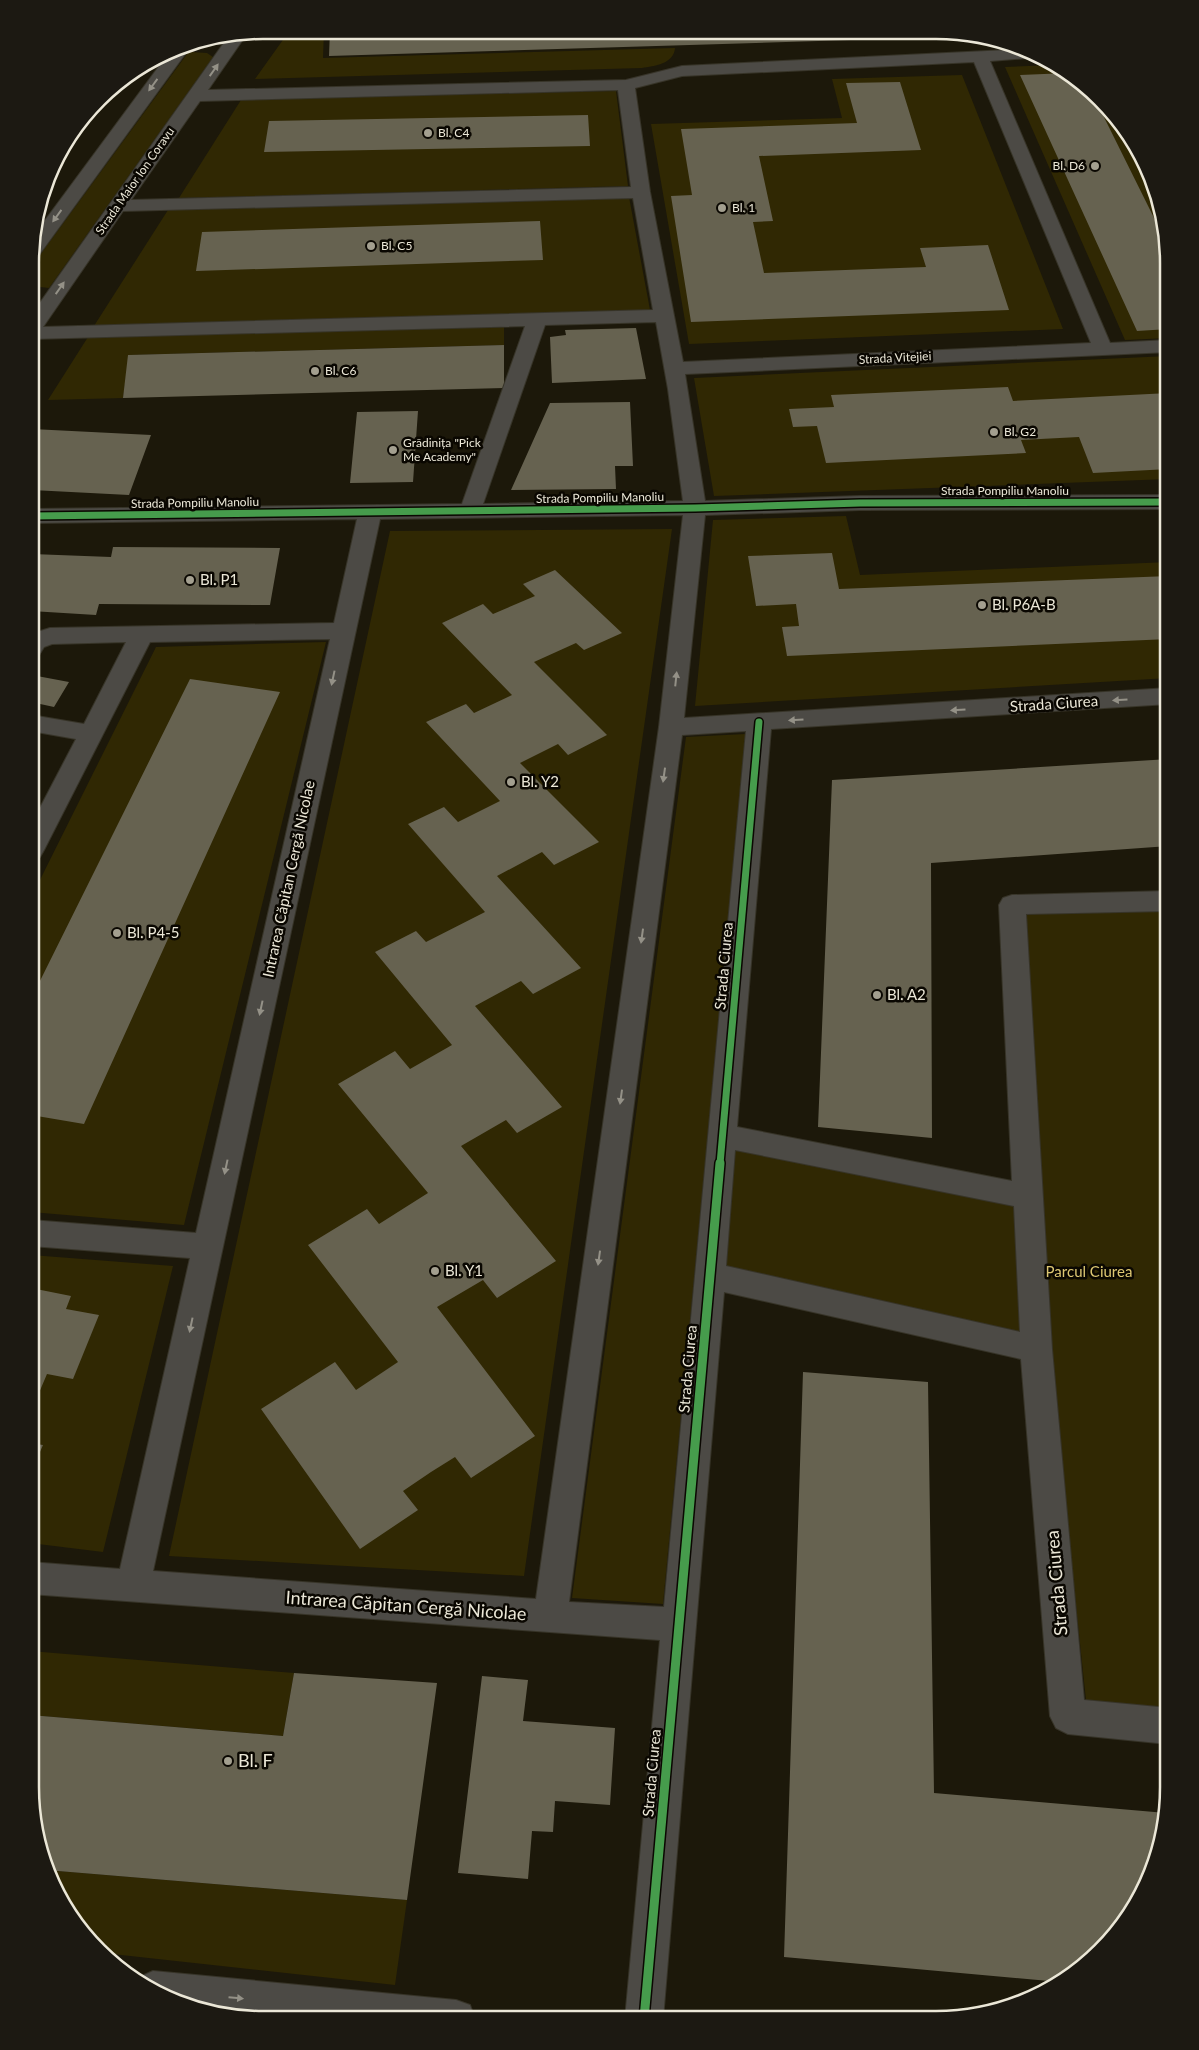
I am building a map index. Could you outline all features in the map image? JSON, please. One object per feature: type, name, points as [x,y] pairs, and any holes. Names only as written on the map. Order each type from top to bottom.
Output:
[{"type":"street","name":"Strada Maior Ion Coravu","points":[[39,318],[234,41]]},
{"type":"street","points":[[195,96],[626,85],[682,71],[1019,55]]},
{"type":"street","points":[[980,57],[1103,349]]},
{"type":"street","points":[[40,240],[174,58]]},
{"type":"street","points":[[550,1617],[671,727],[695,508],[674,368],[641,192],[626,85]]},
{"type":"street","points":[[118,206],[641,192]]},
{"type":"street","points":[[39,333],[664,316]]},
{"type":"street","points":[[470,511],[537,319]]},
{"type":"street","name":"Strada Vitejiei","points":[[674,368],[1160,346]]},
{"type":"street","name":"Strada Pompiliu Manoliu","points":[[39,516],[695,508],[860,503],[1160,502]]},
{"type":"street","name":"Intrarea Căpitan Cergă Nicolae","points":[[133,1586],[370,512]]},
{"type":"street","points":[[39,640],[50,636],[344,631]]},
{"type":"street","points":[[39,834],[142,635]]},
{"type":"street","name":"Strada Ciurea","points":[[671,727],[1160,697]]},
{"type":"street","name":"Strada Ciurea","points":[[645,2011],[759,722]]},
{"type":"street","points":[[39,723],[90,733]]},
{"type":"street","name":"Strada Ciurea","points":[[1160,901],[1012,904],[1036,1348],[1068,1716],[1160,1725]]},
{"type":"street","points":[[722,1136],[1027,1196]]},
{"type":"street","points":[[39,1234],[208,1247]]},
{"type":"street","points":[[710,1276],[1036,1348]]},
{"type":"street","name":"Intrarea Căpitan Cergă Nicolae","points":[[39,1579],[679,1625]]},
{"type":"street","points":[[172,1992],[372,2011]]},
{"type":"green space","points":[[284,39],[324,39],[323,58],[675,48],[671,58],[667,61],[642,68],[255,79]]},
{"type":"green space","points":[[191,52],[207,53],[213,57],[49,288],[39,287],[39,256],[187,54]]},
{"type":"green space","name":"Bl. D6","points":[[1042,66],[1061,77],[1095,104],[1114,127],[1130,151],[1143,177],[1156,219],[1160,248],[1160,338],[1125,340],[1005,67]]},
{"type":"green space","points":[[962,75],[1063,329],[689,344],[651,124],[842,118],[832,79]]},
{"type":"green space","points":[[616,91],[628,186],[179,198],[241,100]]},
{"type":"green space","points":[[629,197],[650,310],[94,326],[168,210]]},
{"type":"green space","points":[[504,327],[504,345],[129,355],[123,398],[48,400],[88,337]]},
{"type":"green space","points":[[1160,356],[1160,479],[714,496],[694,378]]},
{"type":"green space","points":[[846,516],[860,575],[1160,562],[1160,679],[695,706],[713,520]]},
{"type":"green space","points":[[672,529],[524,1576],[169,1556],[390,531]]},
{"type":"green space","points":[[326,642],[184,1225],[39,1213],[39,882],[156,647]]},
{"type":"green space","points":[[746,734],[663,1604],[572,1598],[686,737]]},
{"type":"green space","name":"Parcul Ciurea","points":[[1160,909],[1160,1707],[1086,1700],[1048,1341],[723,1268],[733,1147],[1040,1207],[1022,913]]},
{"type":"green space","points":[[39,1256],[173,1266],[103,1552],[39,1544]]},
{"type":"green space","points":[[39,1652],[294,1673],[283,1736],[39,1716]]},
{"type":"green space","points":[[55,1871],[407,1900],[395,1985],[113,1954],[94,1935],[77,1912]]},
{"type":"building","points":[[330,39],[882,39],[329,56]]},
{"type":"building","name":"Bl. D6","points":[[1055,74],[1084,94],[1100,110],[1157,223],[1160,248],[1160,330],[1137,331],[1020,75]]},
{"type":"building","name":"Bl. 1","points":[[900,82],[921,150],[759,156],[773,221],[753,222],[764,273],[926,267],[920,248],[988,245],[1009,310],[691,322],[671,196],[692,195],[681,129],[857,123],[846,83]]},
{"type":"building","name":"Bl. C4","points":[[588,115],[590,146],[264,152],[269,121]]},
{"type":"building","name":"Bl. C5","points":[[540,221],[543,260],[196,271],[202,232]]},
{"type":"building","points":[[636,328],[646,379],[552,383],[550,337],[566,335],[565,330]]},
{"type":"building","name":"Bl. C6","points":[[504,345],[504,388],[123,398],[128,355]]},
{"type":"building","name":"Bl. G2","points":[[1008,387],[1013,401],[1160,393],[1160,469],[1093,473],[1079,437],[1021,440],[1026,453],[826,463],[817,426],[793,427],[789,409],[834,407],[831,395]]},
{"type":"building","points":[[630,402],[633,466],[615,466],[616,489],[511,490],[550,403]]},
{"type":"building","points":[[418,411],[413,482],[350,483],[357,412]]},
{"type":"building","points":[[39,429],[151,435],[129,495],[39,490]]},
{"type":"building","name":"Bl. P1","points":[[113,547],[280,548],[270,605],[99,604],[96,615],[39,611],[39,554],[111,557]]},
{"type":"building","name":"Bl. P6A-B","points":[[832,553],[839,589],[1160,576],[1160,639],[787,656],[782,627],[799,626],[796,604],[756,606],[748,556]]},
{"type":"building","name":"Bl. Y1","points":[[555,570],[622,633],[584,650],[576,643],[534,662],[607,735],[568,755],[558,744],[520,763],[599,842],[554,865],[542,852],[497,876],[581,968],[533,994],[521,981],[475,1006],[562,1107],[517,1133],[506,1120],[461,1146],[556,1261],[497,1298],[483,1280],[437,1307],[535,1436],[471,1478],[455,1457],[431,1472],[403,1491],[418,1510],[360,1549],[261,1409],[335,1362],[356,1390],[398,1362],[308,1245],[367,1209],[379,1224],[428,1193],[338,1084],[395,1051],[410,1069],[452,1045],[375,952],[416,931],[426,942],[485,912],[408,824],[444,807],[458,822],[500,801],[426,722],[466,704],[474,713],[512,695],[442,623],[483,604],[493,614],[535,596],[523,584]]},
{"type":"building","points":[[39,676],[69,682],[54,707],[39,704]]},
{"type":"building","name":"Bl. P4-5","points":[[190,679],[280,692],[84,1124],[39,1116],[39,983]]},
{"type":"building","name":"Bl. A2","points":[[1160,760],[1160,847],[931,863],[932,1138],[818,1127],[832,780]]},
{"type":"building","points":[[39,1290],[71,1296],[66,1309],[99,1315],[73,1379],[47,1374],[39,1393]]},
{"type":"building","points":[[803,1372],[928,1382],[934,1793],[1159,1812],[1153,1845],[1137,1886],[1122,1912],[1105,1935],[1084,1956],[1048,1981],[784,1957]]},
{"type":"building","points":[[39,1444],[43,1445],[39,1454]]},
{"type":"building","name":"Bl. F","points":[[294,1673],[437,1683],[407,1900],[55,1871],[46,1845],[39,1802],[39,1716],[283,1736]]},
{"type":"building","points":[[482,1676],[528,1680],[523,1721],[615,1728],[610,1805],[555,1801],[553,1832],[532,1831],[528,1879],[458,1873]]},
{"type":"cycle path","points":[[39,516],[695,508],[860,503],[1160,502]]},
{"type":"cycle path","points":[[645,2011],[759,722]]},
{"type":"place","name":"Bl. C4","points":[[428,133]]},
{"type":"place","name":"Bl. D6","points":[[1095,166]]},
{"type":"place","name":"Bl. 1","points":[[722,208]]},
{"type":"place","name":"Bl. C5","points":[[371,246]]},
{"type":"place","name":"Bl. C6","points":[[315,371]]},
{"type":"place","name":"Bl. G2","points":[[994,432]]},
{"type":"place","name":"Grădinița \"Pick Me Academy\"","points":[[393,450]]},
{"type":"place","name":"Bl. P1","points":[[190,580]]},
{"type":"place","name":"Bl. P6A-B","points":[[982,605]]},
{"type":"place","name":"Bl. Y2","points":[[511,782]]},
{"type":"place","name":"Bl. P4-5","points":[[117,933]]},
{"type":"place","name":"Bl. A2","points":[[877,995]]},
{"type":"place","name":"Bl. Y1","points":[[435,1271]]},
{"type":"place","name":"Bl. F","points":[[228,1761]]}]
